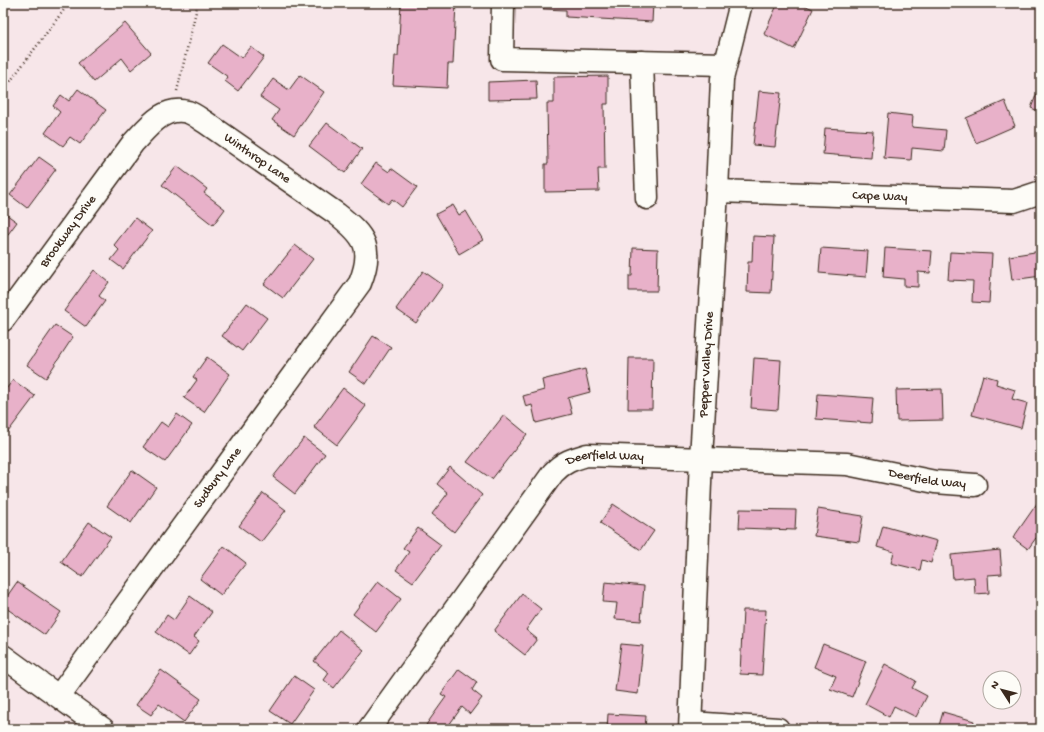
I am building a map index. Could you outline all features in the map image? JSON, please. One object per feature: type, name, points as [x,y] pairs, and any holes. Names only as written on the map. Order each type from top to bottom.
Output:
[{"type":"street","points":[[504,3],[502,59],[725,64]]},
{"type":"street","name":"Pepper Valley Drive","points":[[691,726],[701,458],[717,191],[722,79],[741,3]]},
{"type":"street","points":[[642,62],[647,198]]},
{"type":"street","name":"Brookway Drive","points":[[3,320],[133,143],[152,122],[161,115],[173,111]]},
{"type":"street","name":"Winthrop Lane","points":[[173,111],[188,112],[205,122],[337,214],[358,233],[368,255]]},
{"type":"street","name":"Cape Way","points":[[717,191],[1014,201],[1041,192]]},
{"type":"street","name":"Sudbury Lane","points":[[58,696],[360,283],[366,268],[368,255]]},
{"type":"street","name":"Deerfield Way","points":[[369,729],[553,473],[560,465],[570,460],[587,455],[847,464],[935,482],[975,485]]},
{"type":"street","points":[[3,656],[103,729]]},
{"type":"street","points":[[691,726],[778,729]]},
{"type":"path","points":[[3,91],[69,3]]},
{"type":"path","points":[[173,111],[198,3]]},
{"type":"building","points":[[401,3],[456,3],[453,64],[448,64],[447,88],[393,85],[395,56],[398,56]]},
{"type":"building","points":[[544,3],[653,3],[652,22],[566,17],[566,10],[543,9]]},
{"type":"building","points":[[778,3],[799,3],[813,9],[794,49],[764,34]]},
{"type":"building","points":[[125,23],[151,53],[131,70],[122,58],[94,82],[78,63]]},
{"type":"building","points":[[222,44],[242,58],[251,47],[264,57],[238,91],[225,81],[228,77],[208,63]]},
{"type":"building","points":[[300,75],[324,92],[294,135],[272,120],[279,110],[260,97],[273,79],[289,90]]},
{"type":"building","points":[[608,76],[608,104],[604,104],[605,169],[598,169],[599,191],[545,192],[545,164],[548,164],[547,103],[554,103],[554,77]]},
{"type":"building","points":[[536,80],[537,99],[488,100],[488,82]]},
{"type":"building","points":[[1041,83],[1041,112],[1031,108]]},
{"type":"building","points":[[78,89],[106,110],[80,144],[70,137],[63,146],[45,133],[60,112],[53,106],[61,95],[69,101]]},
{"type":"building","points":[[759,91],[781,93],[775,147],[753,145]]},
{"type":"building","points":[[1005,101],[1015,126],[976,143],[966,118]]},
{"type":"building","points":[[888,113],[913,116],[912,127],[946,130],[944,151],[912,148],[911,160],[884,158]]},
{"type":"building","points":[[327,123],[362,149],[345,173],[309,146]]},
{"type":"building","points":[[825,128],[873,131],[871,158],[823,154]]},
{"type":"building","points":[[39,157],[56,169],[27,208],[10,195]]},
{"type":"building","points":[[376,163],[389,172],[391,168],[417,187],[402,207],[392,199],[388,204],[361,184]]},
{"type":"building","points":[[177,166],[207,189],[204,193],[225,209],[213,225],[162,185]]},
{"type":"building","points":[[453,205],[459,215],[466,211],[483,240],[459,254],[436,214]]},
{"type":"building","points":[[3,212],[17,222],[3,241]]},
{"type":"building","points":[[135,218],[152,231],[123,269],[111,260],[119,250],[114,245]]},
{"type":"building","points":[[753,236],[774,237],[771,293],[747,292],[748,262],[752,262]]},
{"type":"building","points":[[295,245],[313,259],[283,298],[264,284]]},
{"type":"building","points":[[633,248],[658,249],[657,291],[629,291],[629,276],[632,276]]},
{"type":"building","points":[[821,248],[868,251],[866,277],[819,273]]},
{"type":"building","points":[[885,248],[932,251],[930,273],[918,272],[918,287],[904,286],[904,279],[883,277]]},
{"type":"building","points":[[1041,251],[1041,276],[1012,280],[1009,256]]},
{"type":"building","points":[[950,252],[992,254],[989,303],[972,302],[973,281],[948,280]]},
{"type":"building","points":[[94,270],[109,282],[99,296],[105,301],[86,327],[64,311]]},
{"type":"building","points":[[423,271],[443,285],[416,323],[396,309]]},
{"type":"building","points":[[247,303],[267,318],[242,351],[222,336]]},
{"type":"building","points":[[55,325],[73,337],[46,378],[27,365]]},
{"type":"building","points":[[373,336],[391,347],[366,384],[349,372]]},
{"type":"building","points":[[207,357],[230,374],[204,412],[184,398],[197,380],[193,377]]},
{"type":"building","points":[[629,358],[653,358],[652,409],[628,409]]},
{"type":"building","points":[[754,358],[781,360],[778,410],[751,408]]},
{"type":"building","points":[[585,369],[590,392],[568,398],[572,414],[536,423],[532,405],[526,407],[523,396],[544,390],[542,380]]},
{"type":"building","points":[[983,375],[997,379],[996,384],[1015,390],[1012,399],[1027,403],[1021,428],[972,415]]},
{"type":"building","points":[[13,380],[35,396],[8,432],[3,428],[3,393]]},
{"type":"building","points":[[343,388],[366,406],[337,445],[314,427]]},
{"type":"building","points":[[942,389],[943,420],[897,421],[896,390]]},
{"type":"building","points":[[818,394],[873,398],[871,423],[816,419]]},
{"type":"building","points":[[177,414],[192,425],[165,462],[143,447],[161,422],[168,427]]},
{"type":"building","points":[[504,415],[527,434],[492,479],[467,462]]},
{"type":"building","points":[[304,438],[325,454],[295,494],[273,477]]},
{"type":"building","points":[[450,467],[482,495],[454,532],[432,514],[448,493],[437,484]]},
{"type":"building","points":[[132,470],[156,487],[131,523],[107,506]]},
{"type":"building","points":[[263,493],[286,510],[261,542],[239,526]]},
{"type":"building","points":[[1038,502],[1041,504],[1041,541],[1036,538],[1028,549],[1013,538]]},
{"type":"building","points":[[613,504],[654,531],[641,550],[600,523]]},
{"type":"building","points":[[740,509],[796,510],[795,530],[739,528]]},
{"type":"building","points":[[818,509],[863,516],[859,542],[814,536]]},
{"type":"building","points":[[89,522],[111,537],[82,577],[61,562]]},
{"type":"building","points":[[883,526],[937,541],[931,563],[922,560],[920,570],[891,563],[894,552],[877,547]]},
{"type":"building","points":[[418,528],[441,545],[413,582],[396,570],[409,552],[403,548]]},
{"type":"building","points":[[224,546],[246,563],[221,595],[200,579]]},
{"type":"building","points":[[1000,550],[1002,574],[988,575],[989,593],[975,594],[974,577],[953,579],[951,555]]},
{"type":"building","points":[[378,581],[401,599],[376,632],[353,614]]},
{"type":"building","points":[[17,582],[61,612],[45,635],[3,606],[3,602]]},
{"type":"building","points":[[605,582],[644,586],[641,621],[615,619],[617,603],[603,602]]},
{"type":"building","points":[[522,594],[541,609],[526,630],[537,639],[525,655],[494,631]]},
{"type":"building","points":[[190,596],[212,612],[194,637],[199,641],[189,655],[156,632],[167,615],[174,620]]},
{"type":"building","points":[[743,610],[766,610],[762,675],[740,674]]},
{"type":"building","points":[[339,630],[364,650],[334,688],[324,680],[329,673],[314,661]]},
{"type":"building","points":[[621,644],[643,646],[638,694],[615,691]]},
{"type":"building","points":[[823,644],[866,661],[852,697],[830,689],[836,676],[814,667]]},
{"type":"building","points":[[885,664],[916,681],[912,688],[927,696],[916,717],[894,706],[889,717],[865,704]]},
{"type":"building","points":[[459,669],[477,682],[472,690],[482,698],[470,714],[462,707],[446,729],[432,729],[426,725],[446,697],[441,694]]},
{"type":"building","points":[[161,670],[201,699],[184,722],[159,704],[151,715],[136,705]]},
{"type":"building","points":[[294,676],[314,690],[290,724],[270,711]]},
{"type":"building","points":[[943,712],[974,721],[972,729],[938,729]]},
{"type":"building","points":[[608,714],[646,716],[645,729],[607,729]]},
{"type":"building","points":[[3,722],[12,729],[3,729]]}]
